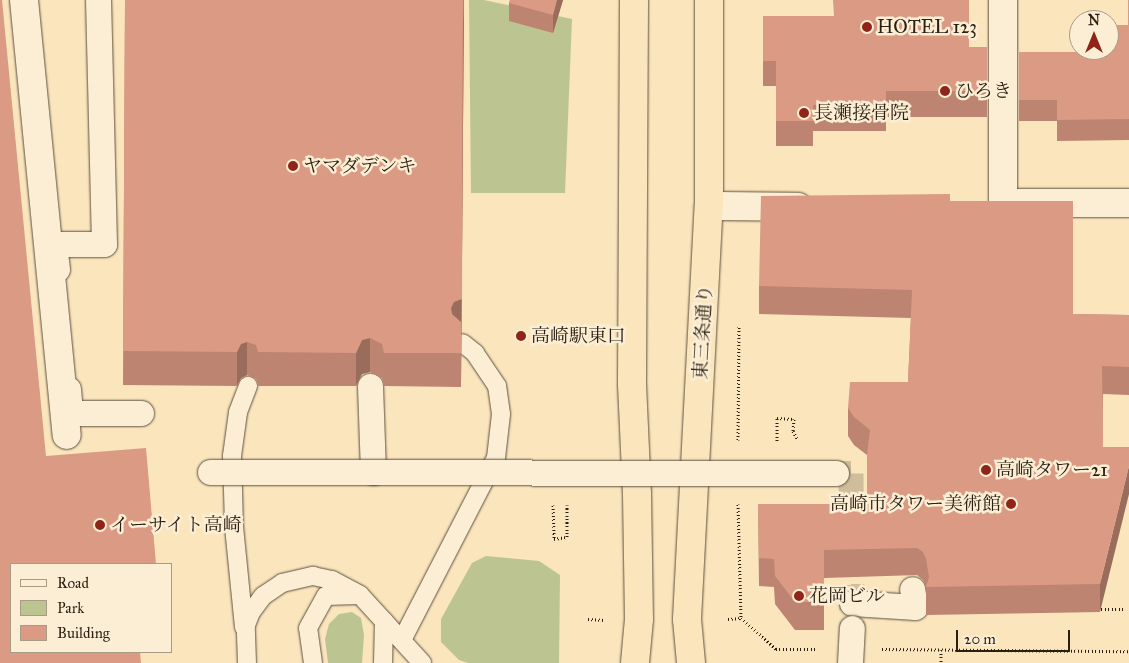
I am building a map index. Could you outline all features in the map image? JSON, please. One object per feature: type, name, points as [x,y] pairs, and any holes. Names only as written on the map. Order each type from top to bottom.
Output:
[{"type":"highway","points":[[634,0],[632,384],[637,494],[639,619],[635,663]]},
{"type":"highway","name":"東三条通り","points":[[691,663],[687,619],[709,206],[709,0]]},
{"type":"street","points":[[24,0],[67,435]]},
{"type":"street","points":[[98,0],[104,244],[54,244],[70,413],[141,413]]},
{"type":"street","points":[[1003,0],[1003,203]]},
{"type":"street","points":[[974,205],[1003,203],[1129,203]]},
{"type":"street","points":[[709,206],[818,207]]},
{"type":"street","points":[[370,386],[373,472]]},
{"type":"street","points":[[210,472],[836,473]]},
{"type":"street","points":[[852,603],[915,607],[912,589]]},
{"type":"street","points":[[850,663],[852,628]]},
{"type":"lane","points":[[402,640],[496,458],[501,414],[497,386],[475,353],[462,343]]},
{"type":"lane","points":[[247,663],[234,526],[232,456],[238,412],[248,386]]},
{"type":"lane","points":[[245,645],[246,625],[250,612],[263,596],[282,583],[313,576],[332,580],[360,595],[422,663]]},
{"type":"lane","points":[[313,663],[308,628],[326,596],[360,595]]},
{"type":"lane","points":[[383,663],[384,621]]},
{"type":"path","points":[[738,445],[739,317]]},
{"type":"path","points":[[552,472],[554,539],[567,537],[567,498]]},
{"type":"path","points":[[737,494],[741,618]]},
{"type":"path","points":[[1090,609],[1125,609]]},
{"type":"path","points":[[728,619],[741,618],[776,649],[825,649]]},
{"type":"path","points":[[588,619],[615,620]]},
{"type":"path","points":[[873,650],[1129,651]]},
{"type":"path","points":[[941,650],[941,663]]},
{"type":"green space","points":[[469,0],[484,0],[572,19],[565,193],[471,193]]},
{"type":"green space","points":[[486,556],[539,561],[560,575],[559,663],[468,663],[459,660],[441,642],[441,619],[472,563]]},
{"type":"green space","points":[[352,612],[361,618],[364,635],[362,663],[328,663],[325,639],[329,624],[339,614]]},
{"type":"building","points":[[0,0],[2,0],[46,456],[146,448],[156,563],[10,563],[10,653],[140,653],[141,663],[0,663]]},
{"type":"building","name":"ヤマダデンキ","points":[[125,0],[463,0],[462,299],[454,302],[451,308],[452,314],[461,322],[461,353],[384,353],[382,344],[370,338],[362,340],[356,353],[258,352],[256,345],[247,342],[241,344],[237,352],[123,351]]},
{"type":"building","points":[[510,0],[557,0],[553,15],[509,3]]},
{"type":"building","points":[[833,0],[969,0],[969,47],[987,47],[987,91],[886,91],[886,105],[813,105],[813,121],[776,121],[776,61],[763,61],[763,16],[834,16]]},
{"type":"building","points":[[1129,0],[1129,119],[1057,120],[1057,100],[1019,100],[1019,52],[1069,52],[1069,60],[1119,60],[1119,25],[1128,25]]},
{"type":"building","points":[[950,194],[950,201],[1073,201],[1073,314],[1129,315],[1129,367],[1102,366],[1103,447],[1129,447],[1129,466],[1100,584],[926,587],[929,577],[926,559],[923,552],[917,548],[824,550],[824,602],[795,602],[775,576],[774,559],[759,558],[758,504],[867,504],[867,454],[870,430],[854,417],[848,408],[850,382],[908,382],[912,290],[759,286],[761,196]]},
{"type":"tunnel","points":[[836,473],[851,473],[852,628]]},
{"type":"place","name":"HOTEL 123","points":[[867,27]]},
{"type":"place","name":"ひろき","points":[[945,91]]},
{"type":"place","name":"長瀬接骨院","points":[[804,113]]},
{"type":"place","name":"ヤマダデンキ","points":[[293,166]]},
{"type":"place","name":"高崎駅東口","points":[[521,336]]},
{"type":"place","name":"高崎タワー21","points":[[986,470]]},
{"type":"place","name":"高崎市タワー美術館","points":[[1011,504]]},
{"type":"place","name":"イーサイト高崎","points":[[100,525]]},
{"type":"place","name":"花岡ビル","points":[[799,596]]}]
